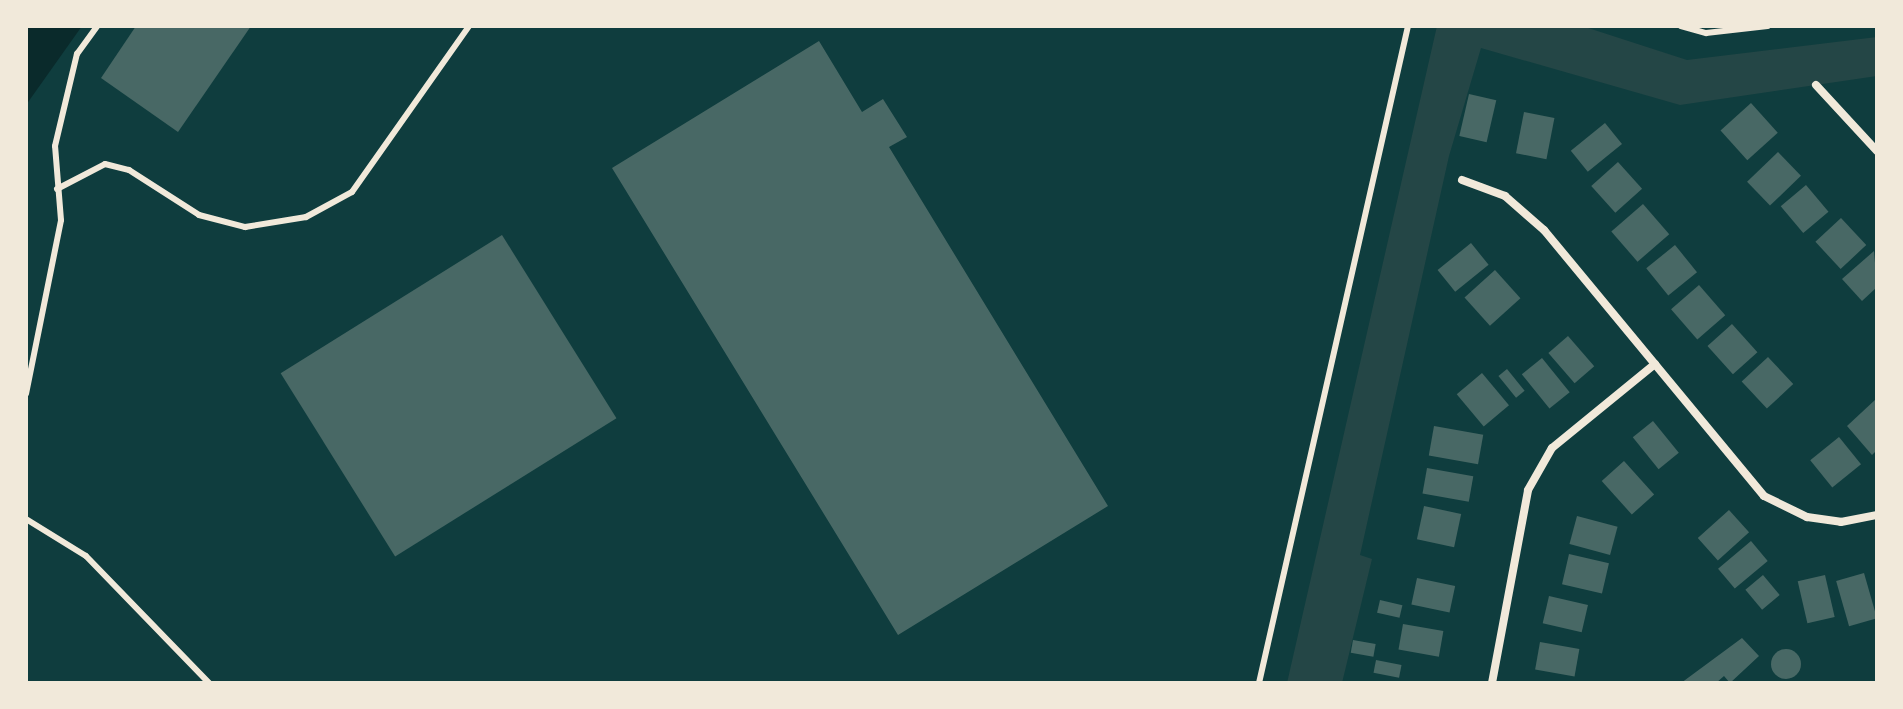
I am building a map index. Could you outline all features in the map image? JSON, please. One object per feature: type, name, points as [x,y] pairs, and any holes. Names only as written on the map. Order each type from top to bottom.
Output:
[{"type":"street","points":[[1816,85],[1877,151]]},
{"type":"street","points":[[1462,180],[1505,196],[1544,230],[1764,496],[1807,517],[1877,515]]},
{"type":"street","points":[[1492,683],[1528,490],[1552,448],[1655,364]]},
{"type":"lane","points":[[26,394],[61,220],[55,146],[70,76],[97,26]]},
{"type":"lane","points":[[57,189],[105,164],[129,170],[199,215],[261,227],[306,217],[352,192],[469,26]]},
{"type":"lane","points":[[1259,683],[1408,26]]},
{"type":"lane","points":[[1681,26],[1706,33],[1768,26]]},
{"type":"lane","points":[[26,519],[86,556],[209,683]]},
{"type":"shaded area","points":[[26,26],[82,26],[26,105]]},
{"type":"shaded area","points":[[1437,26],[1582,26],[1687,60],[1877,37],[1877,76],[1680,105],[1481,48],[1449,156],[1360,555],[1372,559],[1342,683],[1287,683]]},
{"type":"building","points":[[136,26],[251,26],[178,132],[101,78]]},
{"type":"building","points":[[819,41],[862,112],[883,99],[907,137],[889,147],[1108,506],[898,635],[612,168]]},
{"type":"building","points":[[1469,94],[1496,100],[1487,142],[1459,136]]},
{"type":"building","points":[[1751,103],[1778,133],[1747,160],[1721,130]]},
{"type":"building","points":[[1524,112],[1554,118],[1546,159],[1516,153]]},
{"type":"building","points":[[1605,123],[1622,144],[1588,172],[1571,151]]},
{"type":"building","points":[[1778,152],[1801,176],[1770,206],[1747,182]]},
{"type":"building","points":[[1618,162],[1642,189],[1615,213],[1591,186]]},
{"type":"building","points":[[1806,185],[1828,212],[1803,233],[1781,206]]},
{"type":"building","points":[[1643,204],[1669,234],[1638,262],[1611,232]]},
{"type":"building","points":[[1841,218],[1866,245],[1841,269],[1815,242]]},
{"type":"building","points":[[502,235],[616,418],[395,556],[281,373]]},
{"type":"building","points":[[1471,243],[1489,265],[1455,292],[1438,270]]},
{"type":"building","points":[[1675,245],[1697,272],[1668,295],[1646,268]]},
{"type":"building","points":[[1874,251],[1877,287],[1862,301],[1842,279]]},
{"type":"building","points":[[1495,270],[1520,298],[1490,326],[1465,297]]},
{"type":"building","points":[[1699,285],[1725,315],[1697,339],[1671,309]]},
{"type":"building","points":[[1732,324],[1757,352],[1733,374],[1707,346]]},
{"type":"building","points":[[1568,336],[1594,366],[1575,383],[1548,353]]},
{"type":"building","points":[[1768,357],[1793,384],[1767,409],[1742,382]]},
{"type":"building","points":[[1542,358],[1570,392],[1549,409],[1522,374]]},
{"type":"building","points":[[1507,369],[1525,391],[1516,398],[1498,376]]},
{"type":"building","points":[[1482,373],[1509,405],[1484,426],[1457,394]]},
{"type":"building","points":[[1876,399],[1877,450],[1872,455],[1847,426]]},
{"type":"building","points":[[1653,421],[1679,453],[1659,469],[1633,437]]},
{"type":"building","points":[[1434,426],[1483,435],[1478,464],[1429,456]]},
{"type":"building","points":[[1839,437],[1861,464],[1832,487],[1810,460]]},
{"type":"building","points":[[1624,461],[1654,494],[1632,515],[1602,481]]},
{"type":"building","points":[[1427,468],[1473,476],[1469,502],[1422,494]]},
{"type":"building","points":[[1424,506],[1461,514],[1454,547],[1417,539]]},
{"type":"building","points":[[1729,510],[1749,532],[1718,560],[1698,538]]},
{"type":"building","points":[[1577,516],[1618,527],[1610,555],[1569,544]]},
{"type":"building","points":[[1751,541],[1768,561],[1735,589],[1718,569]]},
{"type":"building","points":[[1569,554],[1609,563],[1602,593],[1562,584]]},
{"type":"building","points":[[1864,573],[1877,618],[1849,626],[1836,581]]},
{"type":"building","points":[[1763,575],[1780,595],[1762,610],[1745,590]]},
{"type":"building","points":[[1825,575],[1835,617],[1807,623],[1798,581]]},
{"type":"building","points":[[1417,578],[1455,586],[1450,613],[1411,604]]},
{"type":"building","points":[[1549,596],[1588,605],[1582,632],[1543,623]]},
{"type":"building","points":[[1380,600],[1402,605],[1399,618],[1377,613]]},
{"type":"building","points":[[1403,624],[1443,631],[1439,657],[1398,650]]},
{"type":"building","points":[[1742,638],[1759,656],[1730,683],[1724,676],[1716,683],[1681,683]]},
{"type":"building","points":[[1353,640],[1376,644],[1373,657],[1351,653]]},
{"type":"building","points":[[1540,642],[1579,649],[1575,677],[1535,670]]},
{"type":"building","points":[[1786,649],[1797,653],[1801,664],[1797,675],[1786,679],[1775,675],[1771,664],[1775,653]]},
{"type":"building","points":[[1376,660],[1402,665],[1399,678],[1374,673]]}]
